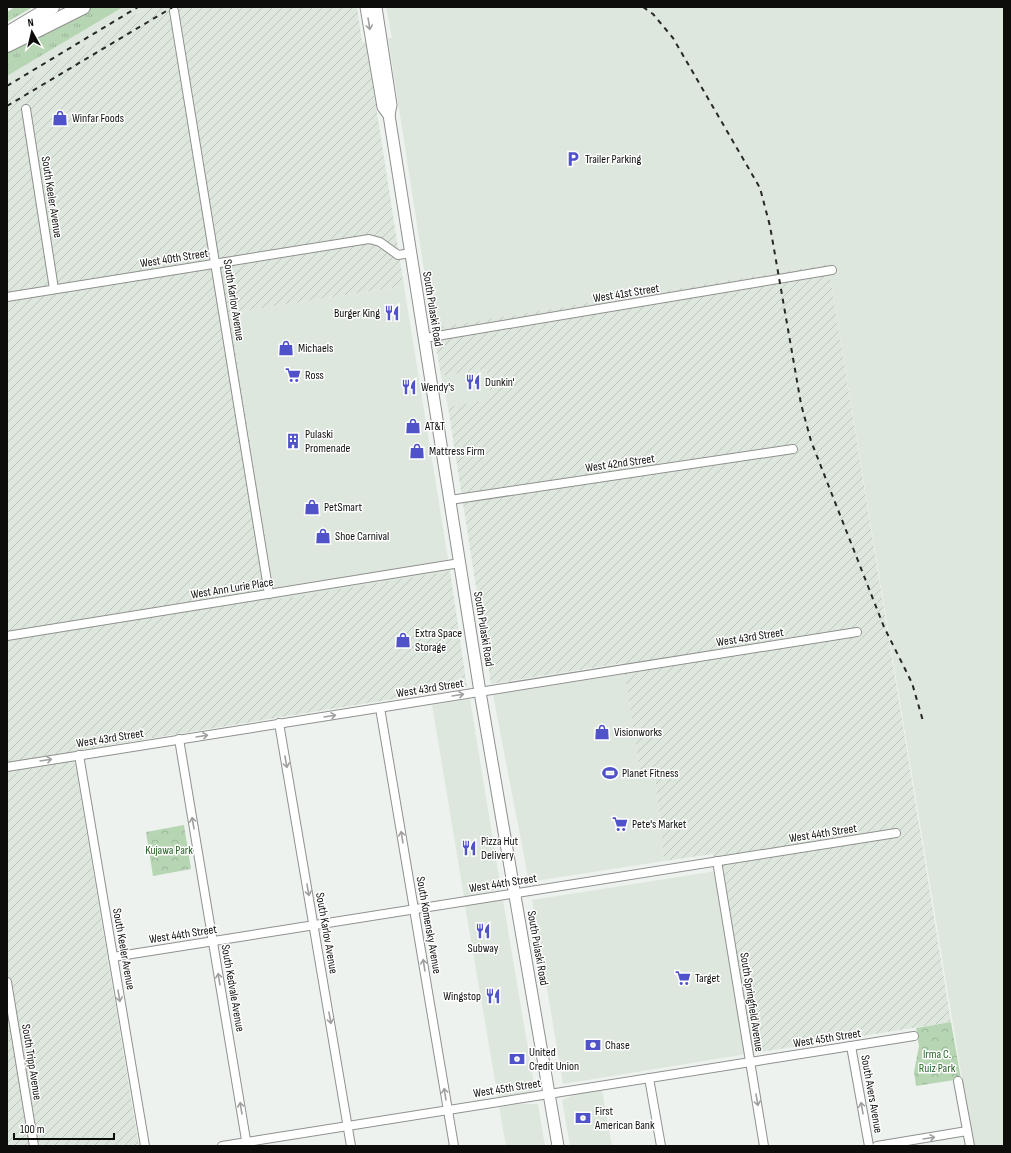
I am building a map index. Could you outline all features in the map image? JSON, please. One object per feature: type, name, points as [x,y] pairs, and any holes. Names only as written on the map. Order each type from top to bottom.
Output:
[{"type":"highway","points":[[7,34],[52,7]]},
{"type":"highway","points":[[7,45],[83,7]]},
{"type":"main road","name":"South Pulaski Road","points":[[366,7],[383,107],[389,114]]},
{"type":"main road","name":"South Pulaski Road","points":[[376,7],[391,105],[389,114],[480,692],[558,1146]]},
{"type":"street","name":"South Karlov Avenue","points":[[174,11],[269,594]]},
{"type":"street","name":"South Keeler Avenue","points":[[26,109],[54,289]]},
{"type":"street","name":"West 40th Street","points":[[7,297],[369,239],[380,242],[398,255],[412,253]]},
{"type":"street","name":"West 41st Street","points":[[425,338],[832,270]]},
{"type":"street","name":"West 42nd Street","points":[[450,500],[793,449]]},
{"type":"street","name":"West Ann Lurie Place","points":[[7,636],[460,562]]},
{"type":"street","name":"West 43rd Street","points":[[7,766],[857,632]]},
{"type":"street","name":"South Komensky Avenue","points":[[380,708],[454,1146]]},
{"type":"street","name":"South Karlov Avenue","points":[[280,723],[351,1146]]},
{"type":"street","name":"South Kedvale Avenue","points":[[179,739],[247,1144]]},
{"type":"street","name":"South Keeler Avenue","points":[[78,755],[145,1146]]},
{"type":"street","name":"West 44th Street","points":[[113,957],[896,833]]},
{"type":"street","name":"South Springfield Avenue","points":[[718,862],[764,1146]]},
{"type":"street","name":"South Tripp Avenue","points":[[7,982],[34,1146]]},
{"type":"street","name":"West 45th Street","points":[[222,1146],[247,1144],[348,1126],[914,1036]]},
{"type":"street","name":"South Avers Avenue","points":[[851,1046],[869,1146]]},
{"type":"street","points":[[649,1078],[660,1146]]},
{"type":"street","points":[[958,1081],[970,1146]]},
{"type":"street","points":[[877,1146],[967,1132]]},
{"type":"shaded area","points":[[123,7],[148,7],[7,92],[7,76]]},
{"type":"shaded area","points":[[148,7],[357,7],[362,42],[366,42],[404,286],[230,313],[275,600],[450,571],[467,687],[73,751],[139,1146],[7,1146],[7,92]]},
{"type":"shaded area","points":[[386,7],[1004,7],[1004,1146],[973,1146],[828,264],[433,328],[388,38],[392,38]]},
{"type":"shaded area","points":[[828,264],[951,1022],[747,1054],[713,854],[664,861],[655,775],[641,777],[623,663],[491,684],[448,407],[491,399],[486,369],[441,376],[433,328]]},
{"type":"shaded area","name":"Pulaski Promenade","points":[[404,286],[450,571],[275,601],[230,313]]},
{"type":"shaded area","points":[[486,369],[491,400],[448,407],[441,376]]},
{"type":"shaded area","points":[[625,674],[641,777],[655,775],[664,861],[529,882],[493,695]]},
{"type":"shaded area","points":[[470,699],[501,889],[464,897],[432,705]]},
{"type":"shaded area","points":[[716,871],[747,1054],[563,1084],[532,900]]},
{"type":"shaded area","points":[[503,900],[535,1090],[521,1095],[498,1098],[465,906]]},
{"type":"shaded area","points":[[602,1090],[612,1146],[570,1146],[562,1100],[576,1094]]},
{"type":"shaded area","points":[[519,1104],[538,1104],[545,1146],[506,1146],[499,1107]]},
{"type":"green space","points":[[15,7],[33,7],[7,22],[7,12]]},
{"type":"green space","points":[[93,7],[123,7],[7,76],[7,51]]},
{"type":"green space","name":"Kujawa Park","points":[[184,825],[191,869],[153,876],[146,832]]},
{"type":"green space","name":"Irma C. Ruiz Park","points":[[951,1022],[961,1079],[916,1086],[914,1072],[919,1046],[916,1028]]},
{"type":"railway","points":[[7,86],[138,7]]},
{"type":"railway","points":[[7,106],[173,7]]},
{"type":"railway","points":[[643,7],[653,14],[673,38],[760,188],[770,226],[801,404],[811,441],[884,627],[912,683],[923,721]]},
{"type":"place","name":"Winfar Foods","points":[[60,118]]},
{"type":"place","name":"Trailer Parking","points":[[573,159]]},
{"type":"place","name":"Burger King","points":[[392,313]]},
{"type":"place","name":"Michaels","points":[[286,348]]},
{"type":"place","name":"Ross","points":[[293,375]]},
{"type":"place","name":"Dunkin'","points":[[473,382]]},
{"type":"place","name":"Wendy's","points":[[409,387]]},
{"type":"place","name":"AT&T","points":[[413,426]]},
{"type":"place","name":"Pulaski Promenade","points":[[293,441]]},
{"type":"place","name":"Mattress Firm","points":[[417,451]]},
{"type":"place","name":"PetSmart","points":[[312,507]]},
{"type":"place","name":"Shoe Carnival","points":[[323,536]]},
{"type":"place","name":"Extra Space Storage","points":[[403,640]]},
{"type":"place","name":"Visionworks","points":[[602,732]]},
{"type":"place","name":"Planet Fitness","points":[[610,773]]},
{"type":"place","name":"Pete's Market","points":[[620,824]]},
{"type":"place","name":"Pizza Hut Delivery","points":[[469,848]]},
{"type":"place","name":"Subway","points":[[483,931]]},
{"type":"place","name":"Target","points":[[683,978]]},
{"type":"place","name":"Wingstop","points":[[493,996]]},
{"type":"place","name":"Chase","points":[[593,1045]]},
{"type":"place","name":"United Credit Union","points":[[517,1059]]},
{"type":"place","name":"First American Bank","points":[[583,1118]]}]
